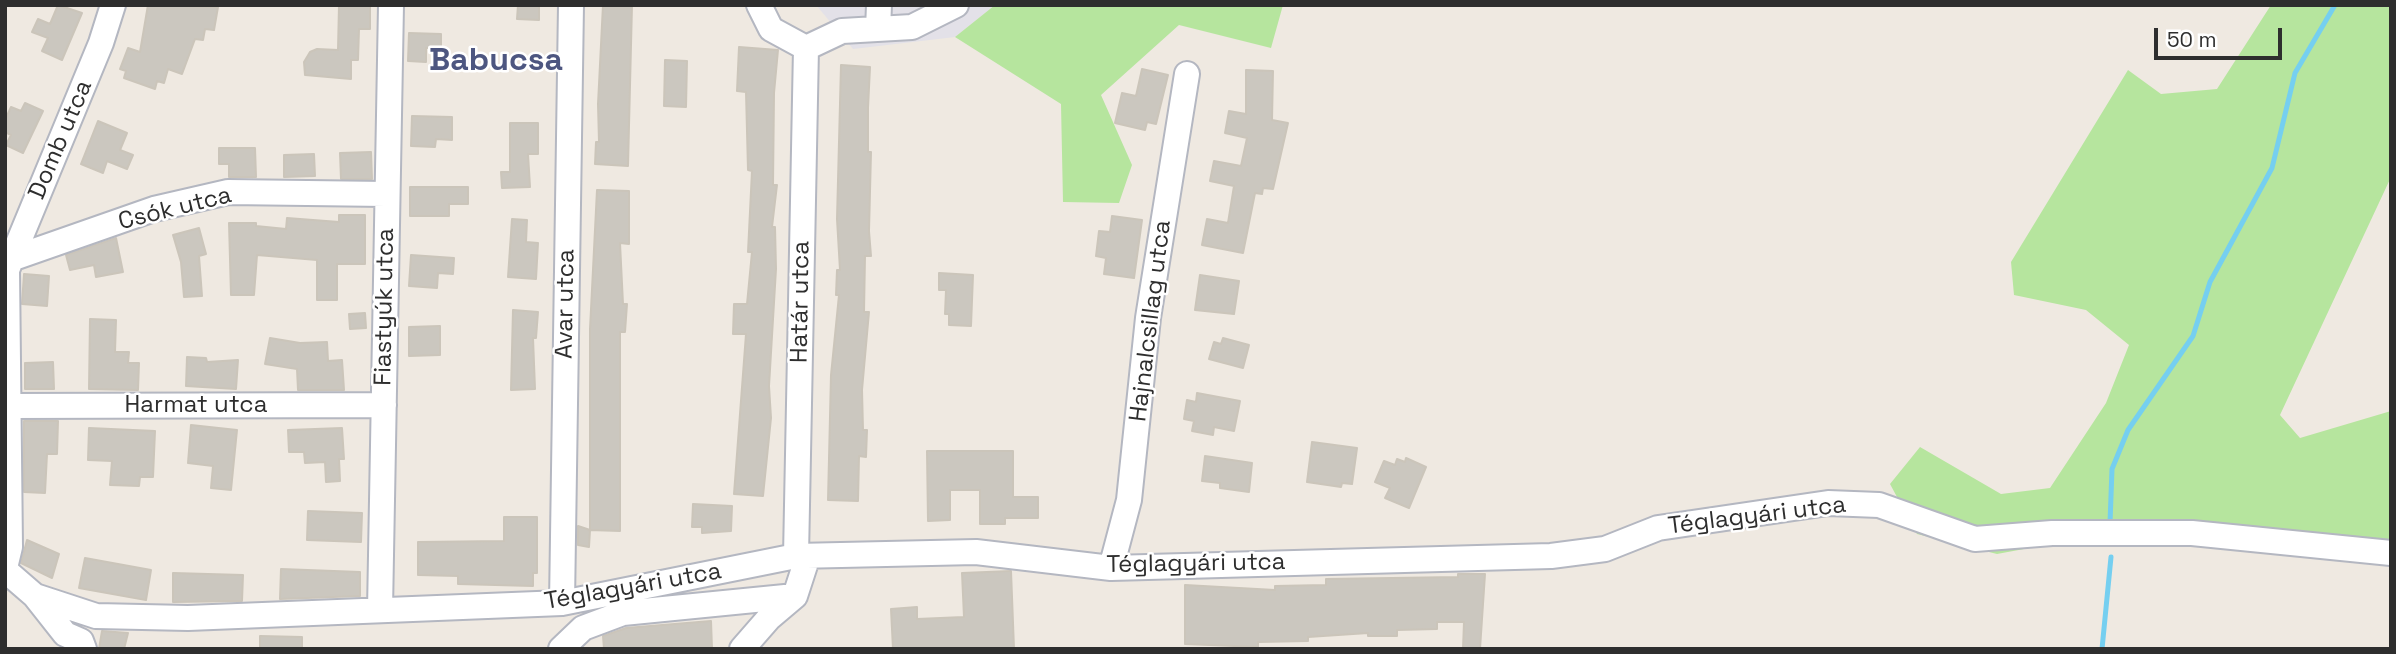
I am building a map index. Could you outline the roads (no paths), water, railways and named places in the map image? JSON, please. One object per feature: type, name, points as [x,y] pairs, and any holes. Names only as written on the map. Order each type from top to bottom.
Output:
[{"type":"street","name":"Domb utca","points":[[5,569],[10,547],[7,270],[101,43],[113,5]]},
{"type":"street","name":"Fiastyúk utca","points":[[380,610],[391,5]]},
{"type":"street","name":"Avar utca","points":[[562,603],[571,5]]},
{"type":"street","points":[[759,5],[771,29],[806,48],[879,17],[912,27],[956,5]]},
{"type":"street","name":"Határ utca","points":[[795,596],[802,556],[806,48]]},
{"type":"street","name":"Hajnalcsillag utca","points":[[1111,568],[1129,500],[1148,318],[1187,74]]},
{"type":"street","name":"Csók utca","points":[[11,259],[154,209],[229,192],[386,194]]},
{"type":"street","name":"Harmat utca","points":[[9,406],[384,404]]},
{"type":"street","name":"Téglagyári utca","points":[[5,569],[35,596],[96,616],[188,618],[562,603],[802,556],[976,552],[1111,568],[1551,556],[1605,550],[1658,528],[1828,503],[1879,505],[1975,539],[2052,533],[2192,533],[2391,552]]},
{"type":"street","points":[[35,596],[65,634],[81,641],[84,649]]},
{"type":"street","points":[[561,649],[583,628],[623,613],[795,596]]},
{"type":"street","points":[[742,649],[769,618],[795,596]]},
{"type":"waterway","points":[[2110,523],[2112,469],[2128,430],[2193,336],[2210,282],[2272,168],[2295,73],[2335,5]]},
{"type":"waterway","points":[[2102,649],[2111,557]]},
{"type":"district","name":"Babucsa","points":[[496,61]]}]
